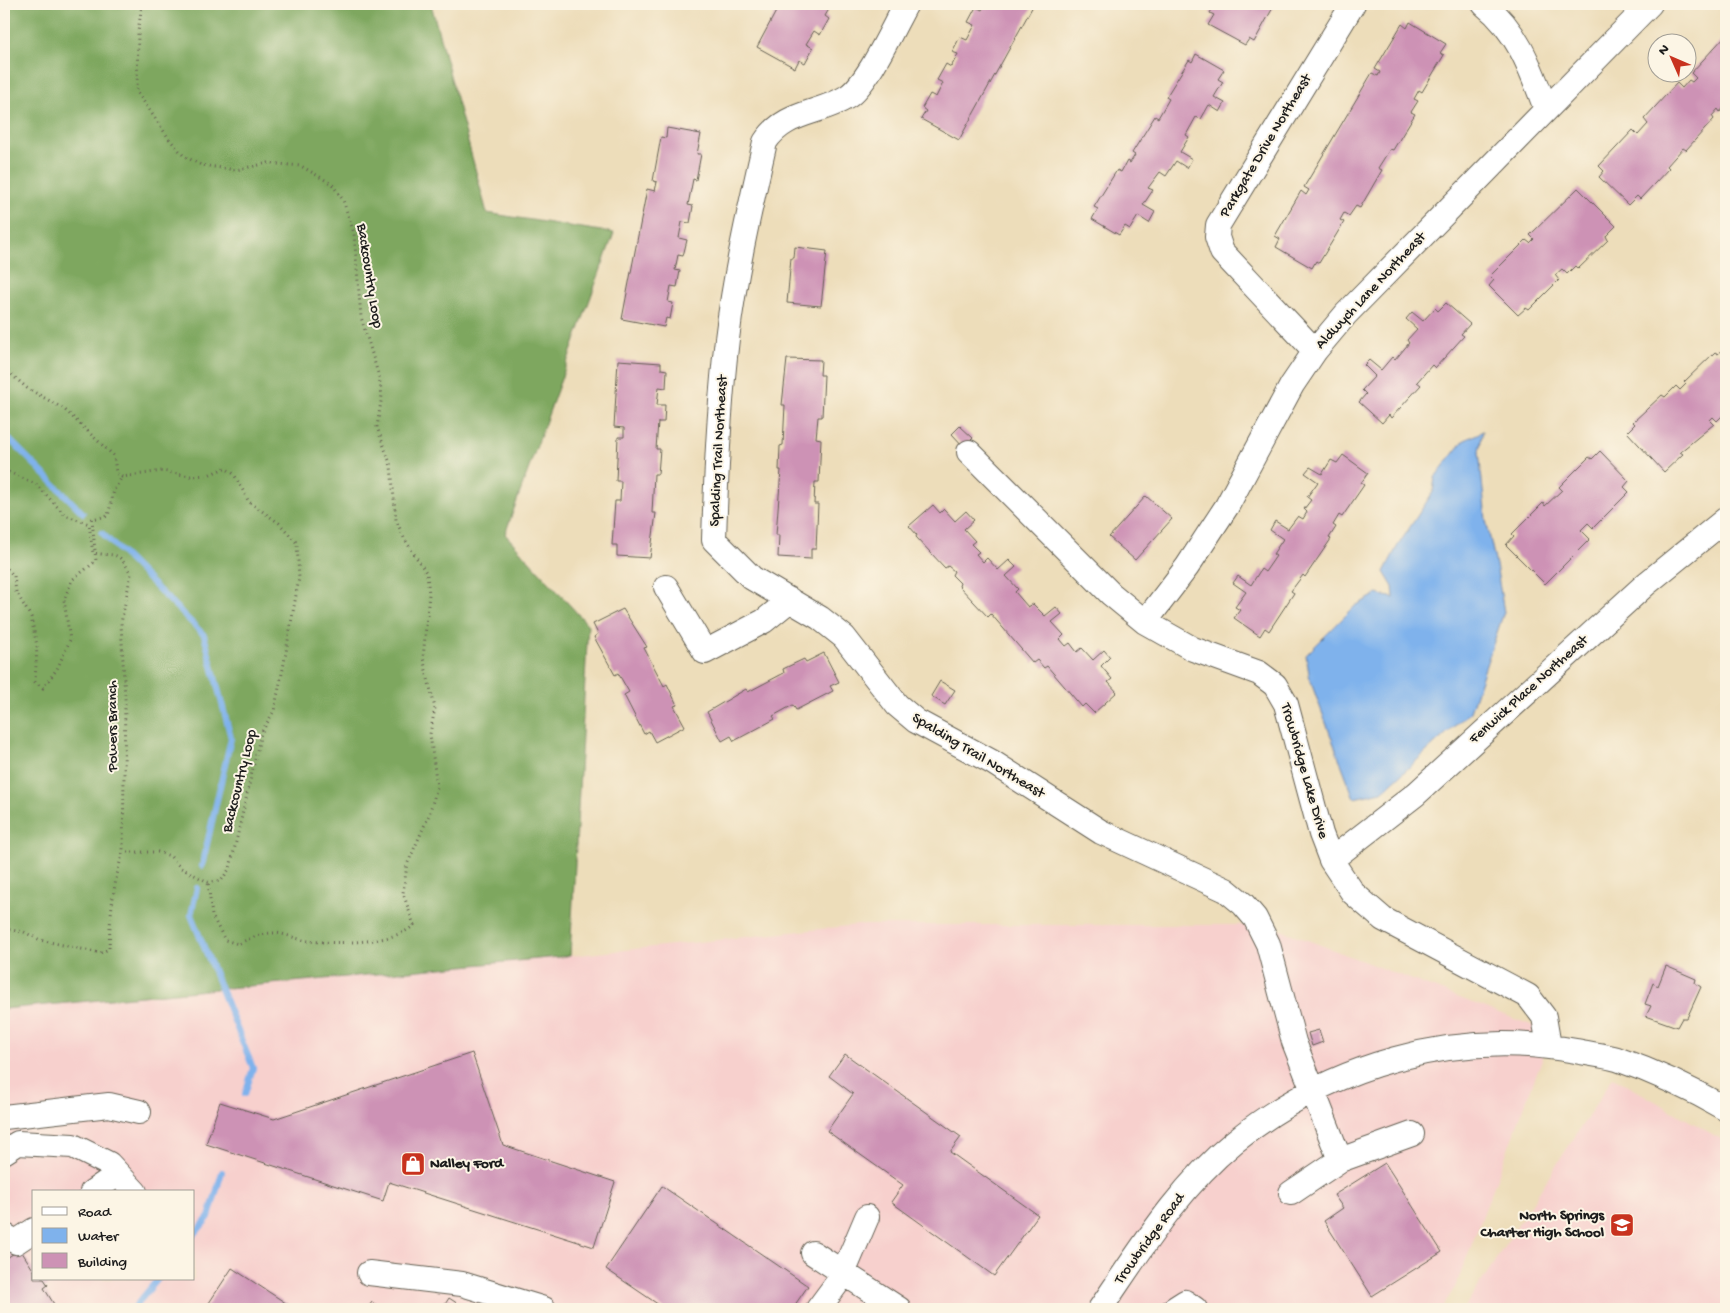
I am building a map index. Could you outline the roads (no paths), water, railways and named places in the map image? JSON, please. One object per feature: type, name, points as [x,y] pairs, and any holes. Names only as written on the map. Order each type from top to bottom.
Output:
[{"type":"street","name":"Spalding Trail Northeast","points":[[906,4],[860,86],[847,97],[782,123],[773,130],[765,142],[743,239],[727,338],[719,420],[714,540],[752,578],[820,618],[844,637],[898,705],[916,722],[992,762],[1101,832],[1226,890],[1243,904],[1255,918],[1268,944],[1294,1042],[1340,1160]]},
{"type":"street","name":"Parkgate Drive Northeast","points":[[1315,351],[1222,252],[1217,231],[1218,225],[1352,4]]},
{"type":"street","points":[[1484,4],[1500,17],[1522,48],[1546,109]]},
{"type":"street","name":"Aldwych Lane Northeast","points":[[1145,622],[1187,567],[1227,506],[1292,385],[1315,351],[1346,314],[1650,4]]},
{"type":"street","name":"Trowbridge Lake Drive","points":[[969,452],[1111,594],[1145,622],[1193,649],[1259,673],[1276,685],[1286,704],[1321,834],[1331,860],[1353,892],[1383,919],[1528,996],[1544,1016],[1549,1046]]},
{"type":"street","name":"Fenwick Place Northeast","points":[[1331,860],[1416,794],[1646,584],[1726,519]]},
{"type":"street","points":[[666,587],[705,652],[764,621],[790,600]]},
{"type":"street","name":"Trowbridge Road","points":[[1100,1309],[1180,1196],[1233,1143],[1312,1091],[1368,1066],[1424,1051],[1488,1044],[1549,1046],[1615,1059],[1682,1084],[1726,1109]]},
{"type":"street","points":[[4,1116],[110,1105],[139,1112]]},
{"type":"street","points":[[1292,1193],[1340,1160],[1412,1134]]},
{"type":"street","points":[[4,1152],[18,1143],[73,1146],[109,1164],[133,1190]]},
{"type":"street","points":[[95,1190],[118,1174]]},
{"type":"street","points":[[818,1309],[843,1273],[867,1217]]},
{"type":"street","points":[[4,1235],[16,1242],[32,1231]]},
{"type":"street","points":[[813,1253],[899,1309]]},
{"type":"street","points":[[369,1273],[462,1284],[544,1309]]},
{"type":"street","points":[[1174,1309],[1185,1302],[1195,1309]]},
{"type":"water","points":[[1483,431],[1479,451],[1486,520],[1504,612],[1470,712],[1382,792],[1354,798],[1310,680],[1306,655],[1355,606],[1377,594],[1394,598],[1393,587],[1384,572],[1397,547],[1433,492],[1435,477],[1463,441]]},
{"type":"waterway","points":[[4,434],[83,513]]},
{"type":"waterway","points":[[102,533],[204,635],[231,738],[202,866]]},
{"type":"waterway","points":[[197,888],[191,915],[253,1068],[245,1094]]},
{"type":"waterway","points":[[195,1234],[209,1217],[222,1172]]},
{"type":"waterway","points":[[133,1309],[157,1280]]},
{"type":"place","name":"Nalley Ford","points":[[413,1164]]},
{"type":"place","name":"North Springs Charter High School","points":[[1622,1225]]}]
